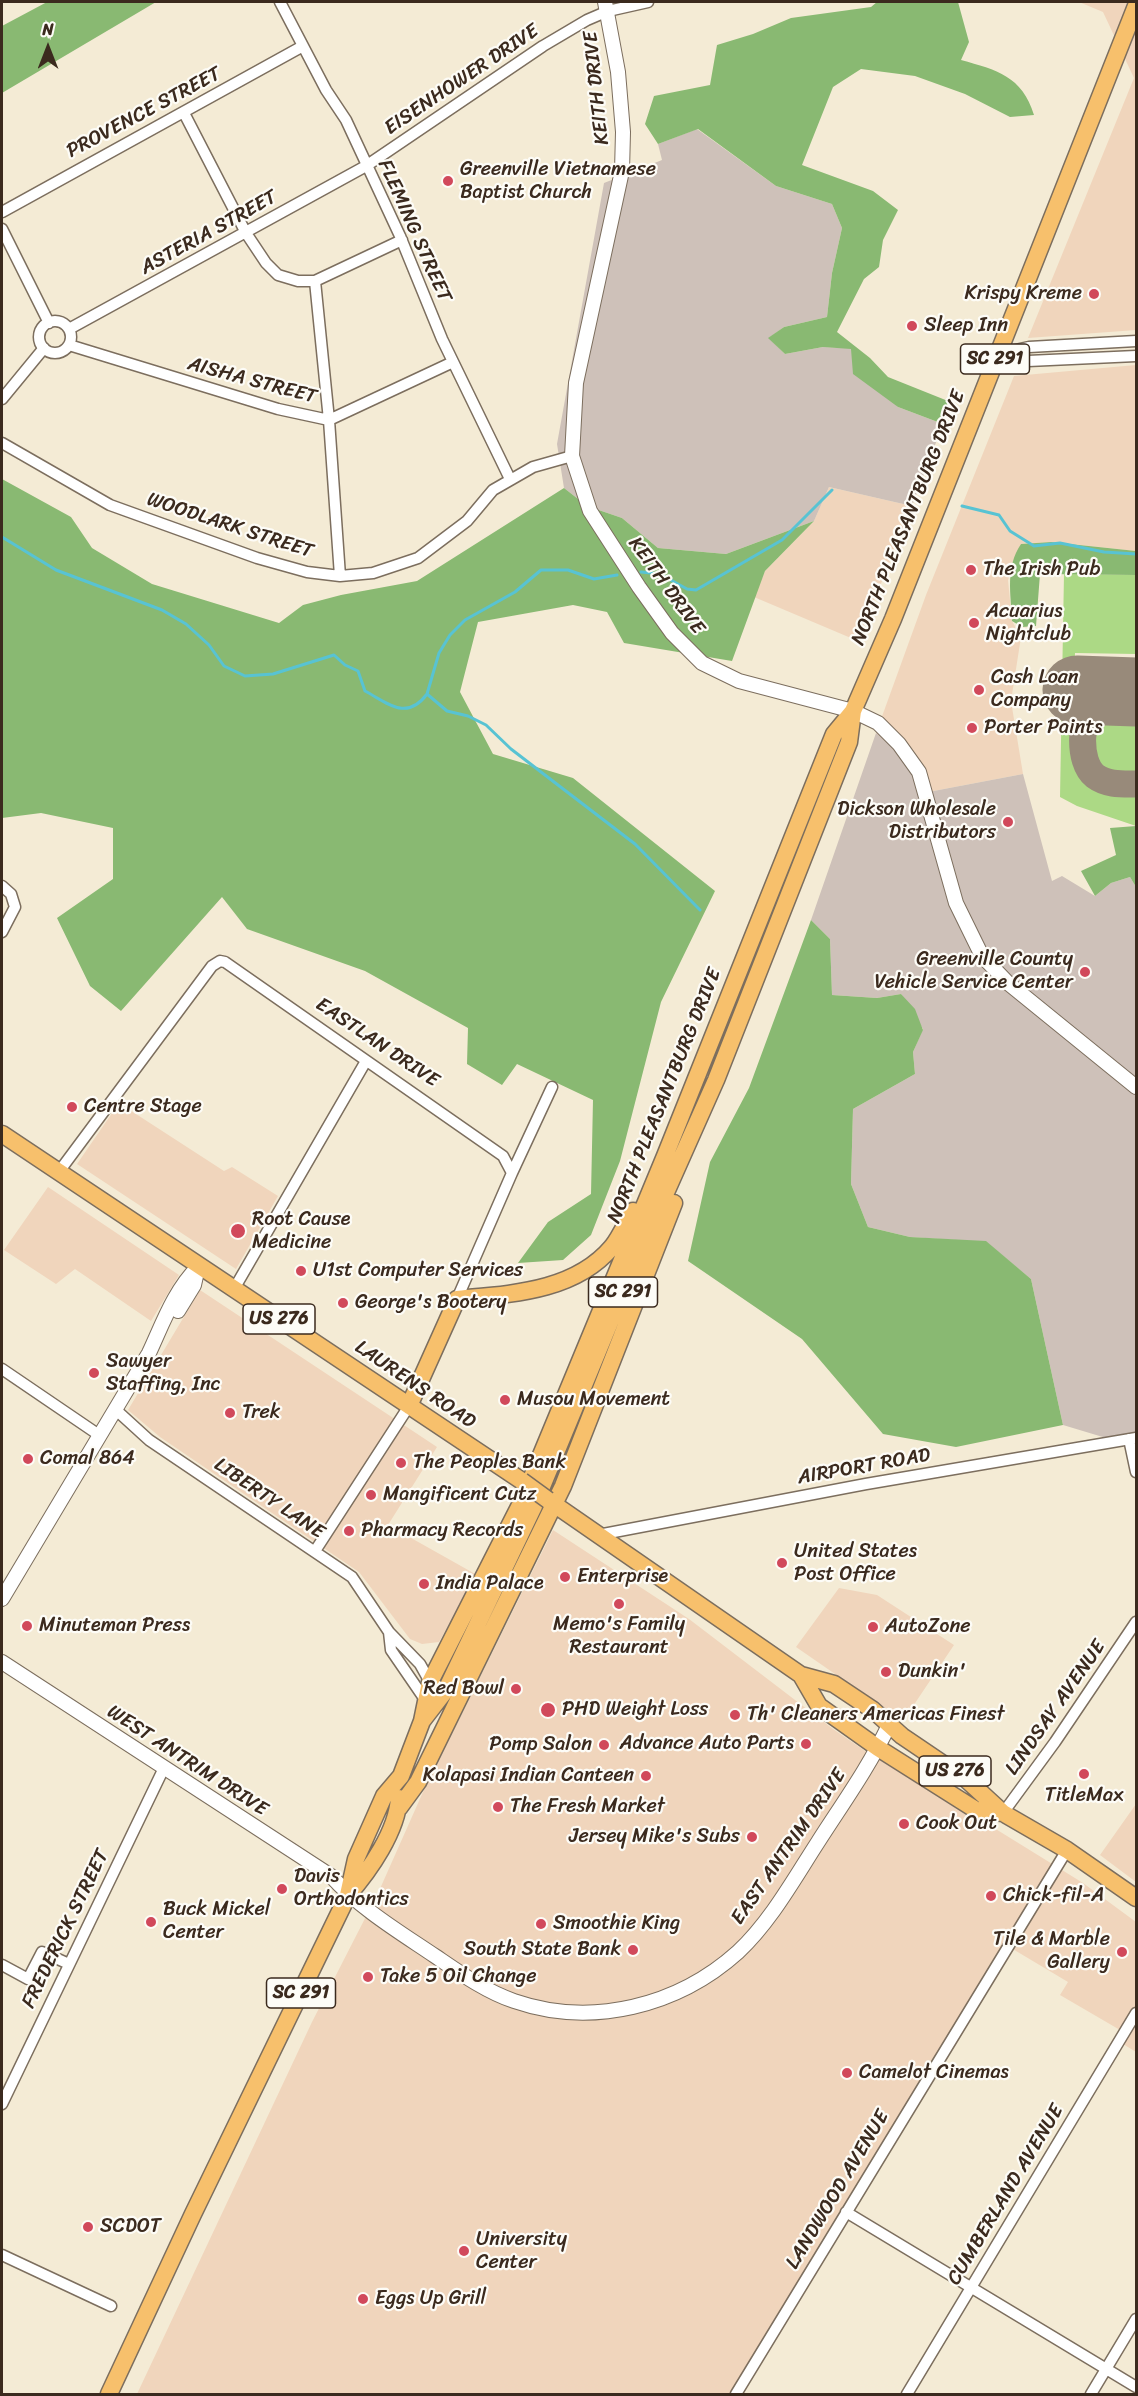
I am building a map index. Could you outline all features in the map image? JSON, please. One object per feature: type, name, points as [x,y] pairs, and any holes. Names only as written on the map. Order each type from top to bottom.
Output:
[{"type":"main road","name":"NORTH PLEASANTBURG DRIVE","points":[[540,1503],[680,1188],[716,1080],[849,741],[853,711],[893,619],[1137,6]]},
{"type":"main road","name":"NORTH PLEASANTBURG DRIVE","points":[[540,1503],[665,1156],[719,1019],[834,734],[853,711]]},
{"type":"main road","name":"LAURENS ROAD","points":[[2,1134],[198,1267],[234,1288],[522,1481],[540,1503],[598,1535],[801,1675],[834,1684],[873,1710],[889,1725],[968,1780],[1003,1813],[1067,1850],[1137,1898]]},
{"type":"main road","points":[[409,1406],[457,1299],[544,1288],[587,1268],[612,1247],[665,1156]]},
{"type":"main road","points":[[399,1808],[418,1782],[540,1503]]},
{"type":"main road","name":"SC 291","points":[[348,1895],[370,1869],[399,1808],[401,1776],[422,1721],[430,1682],[540,1503]]},
{"type":"main road","name":"SC 291","points":[[422,1721],[446,1690],[540,1503]]},
{"type":"main road","name":"LAURENS ROAD","points":[[801,1675],[819,1706],[878,1748],[970,1806],[1003,1813]]},
{"type":"main road","name":"SC 291","points":[[109,2394],[193,2214],[348,1895],[356,1860],[384,1796],[401,1776]]},
{"type":"street","name":"FLEMING STREET","points":[[280,2],[326,90],[346,120],[402,240],[418,286],[510,479]]},
{"type":"street","name":"EISENHOWER DRIVE","points":[[366,166],[543,46],[607,6],[648,2]]},
{"type":"street","name":"KEITH DRIVE","points":[[607,6],[622,109],[622,171],[579,368],[572,456],[590,511],[639,587],[687,650],[718,673],[739,681],[853,711],[878,723],[899,744],[919,772],[956,903],[982,956],[1008,983],[1137,1088]]},
{"type":"street","name":"PROVENCE STREET","points":[[2,212],[67,174],[184,113],[303,46]]},
{"type":"street","points":[[184,113],[246,232],[266,263],[278,275],[298,281],[315,281],[402,240]]},
{"type":"street","name":"ASTERIA STREET","points":[[69,329],[366,166]]},
{"type":"street","points":[[2,229],[49,323]]},
{"type":"street","points":[[315,281],[329,420],[340,576]]},
{"type":"street","points":[[59,322],[69,329],[69,345],[55,353],[44,348],[39,337],[41,331],[49,323],[59,322]]},
{"type":"street","points":[[997,354],[1016,352],[1029,347],[1137,341]]},
{"type":"street","name":"AISHA STREET","points":[[69,345],[278,410],[329,420],[453,362]]},
{"type":"street","points":[[2,399],[44,348]]},
{"type":"street","points":[[1016,352],[1028,361],[1137,356]]},
{"type":"street","name":"WOODLARK STREET","points":[[2,443],[110,505],[257,558],[307,573],[340,576],[373,573],[418,558],[467,521],[492,490],[533,467],[572,456]]},
{"type":"street","points":[[2,886],[11,894],[15,903],[12,916],[2,932]]},
{"type":"street","name":"EASTLAN DRIVE","points":[[58,1173],[217,962],[225,962],[499,1152],[512,1173]]},
{"type":"street","points":[[234,1288],[366,1061]]},
{"type":"street","points":[[457,1299],[552,1087]]},
{"type":"street","points":[[2,1599],[149,1353],[166,1313],[186,1279],[198,1267]]},
{"type":"street","points":[[2,1369],[99,1435]]},
{"type":"street","points":[[315,1551],[409,1406]]},
{"type":"street","name":"LIBERTY LANE","points":[[115,1409],[149,1440],[352,1577],[389,1632],[420,1664],[430,1682],[446,1690]]},
{"type":"street","points":[[1133,1438],[1137,1472]]},
{"type":"street","name":"AIRPORT ROAD","points":[[598,1535],[866,1484],[1133,1438]]},
{"type":"street","name":"LINDSAY AVENUE","points":[[1003,1813],[1137,1622]]},
{"type":"street","name":"LIBERTY LANE","points":[[389,1632],[391,1650],[426,1701]]},
{"type":"street","name":"WEST ANTRIM DRIVE","points":[[2,1662],[164,1770],[331,1876],[348,1895]]},
{"type":"street","name":"EAST ANTRIM DRIVE","points":[[348,1895],[365,1909],[469,1979],[512,2001],[533,2007],[574,2012],[629,2009],[686,1989],[706,1977],[738,1951],[774,1910],[878,1748],[889,1725]]},
{"type":"street","name":"FREDERICK STREET","points":[[2,2104],[164,1770]]},
{"type":"street","name":"LANDWOOD AVENUE","points":[[736,2394],[1067,1850]]},
{"type":"street","points":[[2,1965],[28,1979],[42,1952],[69,1964]]},
{"type":"street","name":"CUMBERLAND AVENUE","points":[[907,2394],[1137,2013]]},
{"type":"street","points":[[846,2212],[1137,2387]]},
{"type":"street","points":[[2,2254],[111,2306]]},
{"type":"street","points":[[1091,2394],[1137,2319]]},
{"type":"shaded area","points":[[1079,2],[1136,2],[1136,330],[1028,338],[1134,78],[1103,12]]},
{"type":"shaded area","points":[[697,129],[776,186],[832,204],[842,228],[832,273],[827,317],[784,327],[769,338],[785,354],[823,347],[851,348],[898,407],[943,424],[912,506],[829,487],[814,521],[726,554],[658,548],[622,518],[587,506],[564,488],[557,444],[604,183],[662,160],[658,144]]},
{"type":"shaded area","points":[[1136,365],[1136,551],[1051,542],[1021,544],[1008,580],[1012,621],[1021,637],[1011,701],[1023,774],[923,793],[876,733],[926,595],[1014,376]]},
{"type":"shaded area","points":[[829,487],[912,506],[858,641],[754,597],[765,571],[814,521]]},
{"type":"shaded area","points":[[876,733],[906,759],[923,793],[1023,774],[1052,881],[1062,876],[1095,896],[1111,883],[1130,877],[1136,887],[1136,1447],[1063,1425],[1031,1279],[986,1242],[910,1237],[868,1227],[851,1184],[853,1109],[915,1074],[913,1052],[923,1029],[901,994],[877,998],[832,995],[830,939],[811,920]]},
{"type":"shaded area","points":[[119,1103],[224,1171],[232,1167],[278,1196],[236,1269],[77,1164]]},
{"type":"shaded area","points":[[48,1187],[179,1275],[151,1321],[75,1269],[56,1284],[4,1250]]},
{"type":"shaded area","points":[[200,1290],[437,1447],[388,1525],[477,1575],[439,1642],[422,1644],[410,1639],[359,1572],[160,1437],[128,1410]]},
{"type":"shaded area","points":[[553,1530],[689,1619],[833,1729],[871,1755],[910,1776],[1083,1883],[1136,1922],[1136,2052],[1115,2039],[1120,2030],[1060,1995],[1068,1982],[1006,1945],[731,2394],[137,2394],[312,2022],[379,1891],[423,1792]]},
{"type":"shaded area","points":[[839,1588],[877,1595],[954,1645],[903,1721],[796,1647]]},
{"type":"shaded area","points":[[1136,1804],[1136,1882],[1100,1855]]},
{"type":"green space","points":[[47,2],[156,2],[2,93],[2,26]]},
{"type":"green space","points":[[877,2],[958,2],[969,42],[961,60],[986,67],[1015,83],[1023,91],[1034,115],[1010,117],[965,94],[915,76],[861,69],[833,87],[802,165],[873,191],[898,210],[883,240],[879,267],[864,279],[837,332],[870,358],[888,377],[948,401],[943,424],[898,407],[853,374],[851,349],[823,347],[785,354],[768,338],[784,327],[827,317],[832,273],[842,228],[832,204],[776,186],[698,129],[658,144],[645,124],[654,96],[710,85],[717,45],[753,34],[791,18],[871,7]]},
{"type":"green space","points":[[2,479],[71,517],[92,548],[152,584],[279,623],[303,605],[341,595],[417,581],[564,488],[587,506],[622,518],[658,548],[726,554],[814,521],[765,571],[732,661],[624,643],[607,612],[573,605],[478,622],[460,692],[493,754],[573,778],[715,891],[661,1002],[620,1161],[591,1235],[563,1260],[518,1263],[548,1222],[591,1194],[593,1100],[517,1064],[502,1085],[467,1064],[468,1028],[365,971],[247,929],[222,897],[121,1011],[90,986],[57,918],[113,879],[113,828],[41,813],[2,818]]},
{"type":"green space","points":[[1051,542],[1136,551],[1136,575],[1040,574],[1036,626],[1022,627],[1012,621],[1010,581],[1016,553],[1021,544]]},
{"type":"green space","points":[[1064,574],[1136,575],[1136,654],[1075,653],[1072,724],[1073,744],[1083,776],[1092,785],[1102,790],[1136,792],[1136,826],[1077,806],[1060,797]]},
{"type":"green space","points":[[1095,724],[1136,725],[1136,775],[1113,771],[1099,763],[1093,749]]},
{"type":"green space","points":[[1136,826],[1136,887],[1130,877],[1111,883],[1095,896],[1081,871],[1116,855],[1110,828]]},
{"type":"green space","points":[[811,920],[830,939],[832,995],[877,998],[901,994],[915,1009],[923,1030],[913,1052],[915,1074],[853,1109],[851,1184],[868,1227],[910,1237],[986,1241],[1031,1279],[1063,1425],[956,1447],[883,1434],[802,1339],[688,1261],[710,1162],[749,1088]]},
{"type":"waterway","points":[[641,572],[660,574],[687,589],[696,590],[782,540],[832,490]]},
{"type":"waterway","points":[[962,506],[999,515],[1010,531],[1034,546],[1060,543],[1104,552],[1136,554]]},
{"type":"waterway","points":[[2,537],[56,570],[162,610],[186,624],[209,645],[224,666],[245,676],[273,674],[334,655],[345,665],[358,671],[365,691],[390,705],[398,708],[412,707],[427,694],[447,711],[468,716],[486,725],[511,749],[635,844],[700,910]]},
{"type":"waterway","points":[[427,694],[439,653],[450,635],[465,620],[515,592],[541,570],[568,570],[594,579],[617,575]]},
{"type":"taxiway","points":[[1116,691],[1100,697],[1090,708],[1084,728],[1085,760],[1095,776],[1104,781],[1136,784]]},
{"type":"runway","points":[[1077,690],[1136,692]]},
{"type":"place","name":"Greenville Vietnamese Baptist Church","points":[[448,181]]},
{"type":"place","name":"Krispy Kreme","points":[[1094,294]]},
{"type":"place","name":"Sleep Inn","points":[[912,326]]},
{"type":"place","name":"The Irish Pub","points":[[971,570]]},
{"type":"place","name":"Acuarius Nightclub","points":[[974,623]]},
{"type":"place","name":"Cash Loan Company","points":[[979,690]]},
{"type":"place","name":"Porter Paints","points":[[972,728]]},
{"type":"place","name":"Dickson Wholesale Distributors","points":[[1008,822]]},
{"type":"place","name":"Greenville County Vehicle Service Center","points":[[1085,972]]},
{"type":"place","name":"Centre Stage","points":[[72,1107]]},
{"type":"place","name":"Root Cause Medicine","points":[[238,1231]]},
{"type":"place","name":"U1st Computer Services","points":[[301,1271]]},
{"type":"place","name":"George's Bootery","points":[[343,1303]]},
{"type":"place","name":"Sawyer Staffing, Inc","points":[[94,1373]]},
{"type":"place","name":"Musou Movement","points":[[505,1400]]},
{"type":"place","name":"Trek","points":[[230,1413]]},
{"type":"place","name":"Comal 864","points":[[28,1459]]},
{"type":"place","name":"The Peoples Bank","points":[[401,1463]]},
{"type":"place","name":"Mangificent Cutz","points":[[371,1495]]},
{"type":"place","name":"Pharmacy Records","points":[[349,1531]]},
{"type":"place","name":"United States Post Office","points":[[782,1563]]},
{"type":"place","name":"Enterprise","points":[[565,1577]]},
{"type":"place","name":"India Palace","points":[[424,1584]]},
{"type":"place","name":"Memo's Family Restaurant","points":[[619,1604]]},
{"type":"place","name":"Minuteman Press","points":[[27,1626]]},
{"type":"place","name":"AutoZone","points":[[873,1627]]},
{"type":"place","name":"Dunkin'","points":[[886,1672]]},
{"type":"place","name":"Red Bowl","points":[[516,1689]]},
{"type":"place","name":"PHD Weight Loss","points":[[548,1710]]},
{"type":"place","name":"Th' Cleaners Americas Finest","points":[[735,1715]]},
{"type":"place","name":"Advance Auto Parts","points":[[806,1744]]},
{"type":"place","name":"Pomp Salon","points":[[604,1745]]},
{"type":"place","name":"TitleMax","points":[[1084,1774]]},
{"type":"place","name":"Kolapasi Indian Canteen","points":[[646,1776]]},
{"type":"place","name":"The Fresh Market","points":[[498,1807]]},
{"type":"place","name":"Cook Out","points":[[904,1824]]},
{"type":"place","name":"Jersey Mike's Subs","points":[[752,1837]]},
{"type":"place","name":"Davis Orthodontics","points":[[282,1889]]},
{"type":"place","name":"Chick-fil-A","points":[[991,1896]]},
{"type":"place","name":"Buck Mickel Center","points":[[151,1922]]},
{"type":"place","name":"Smoothie King","points":[[541,1924]]},
{"type":"place","name":"South State Bank","points":[[633,1950]]},
{"type":"place","name":"Tile & Marble Gallery","points":[[1122,1952]]},
{"type":"place","name":"Take 5 Oil Change","points":[[368,1977]]},
{"type":"place","name":"Camelot Cinemas","points":[[847,2073]]},
{"type":"place","name":"SCDOT","points":[[88,2227]]},
{"type":"place","name":"University Center","points":[[464,2251]]},
{"type":"place","name":"Eggs Up Grill","points":[[363,2299]]}]
